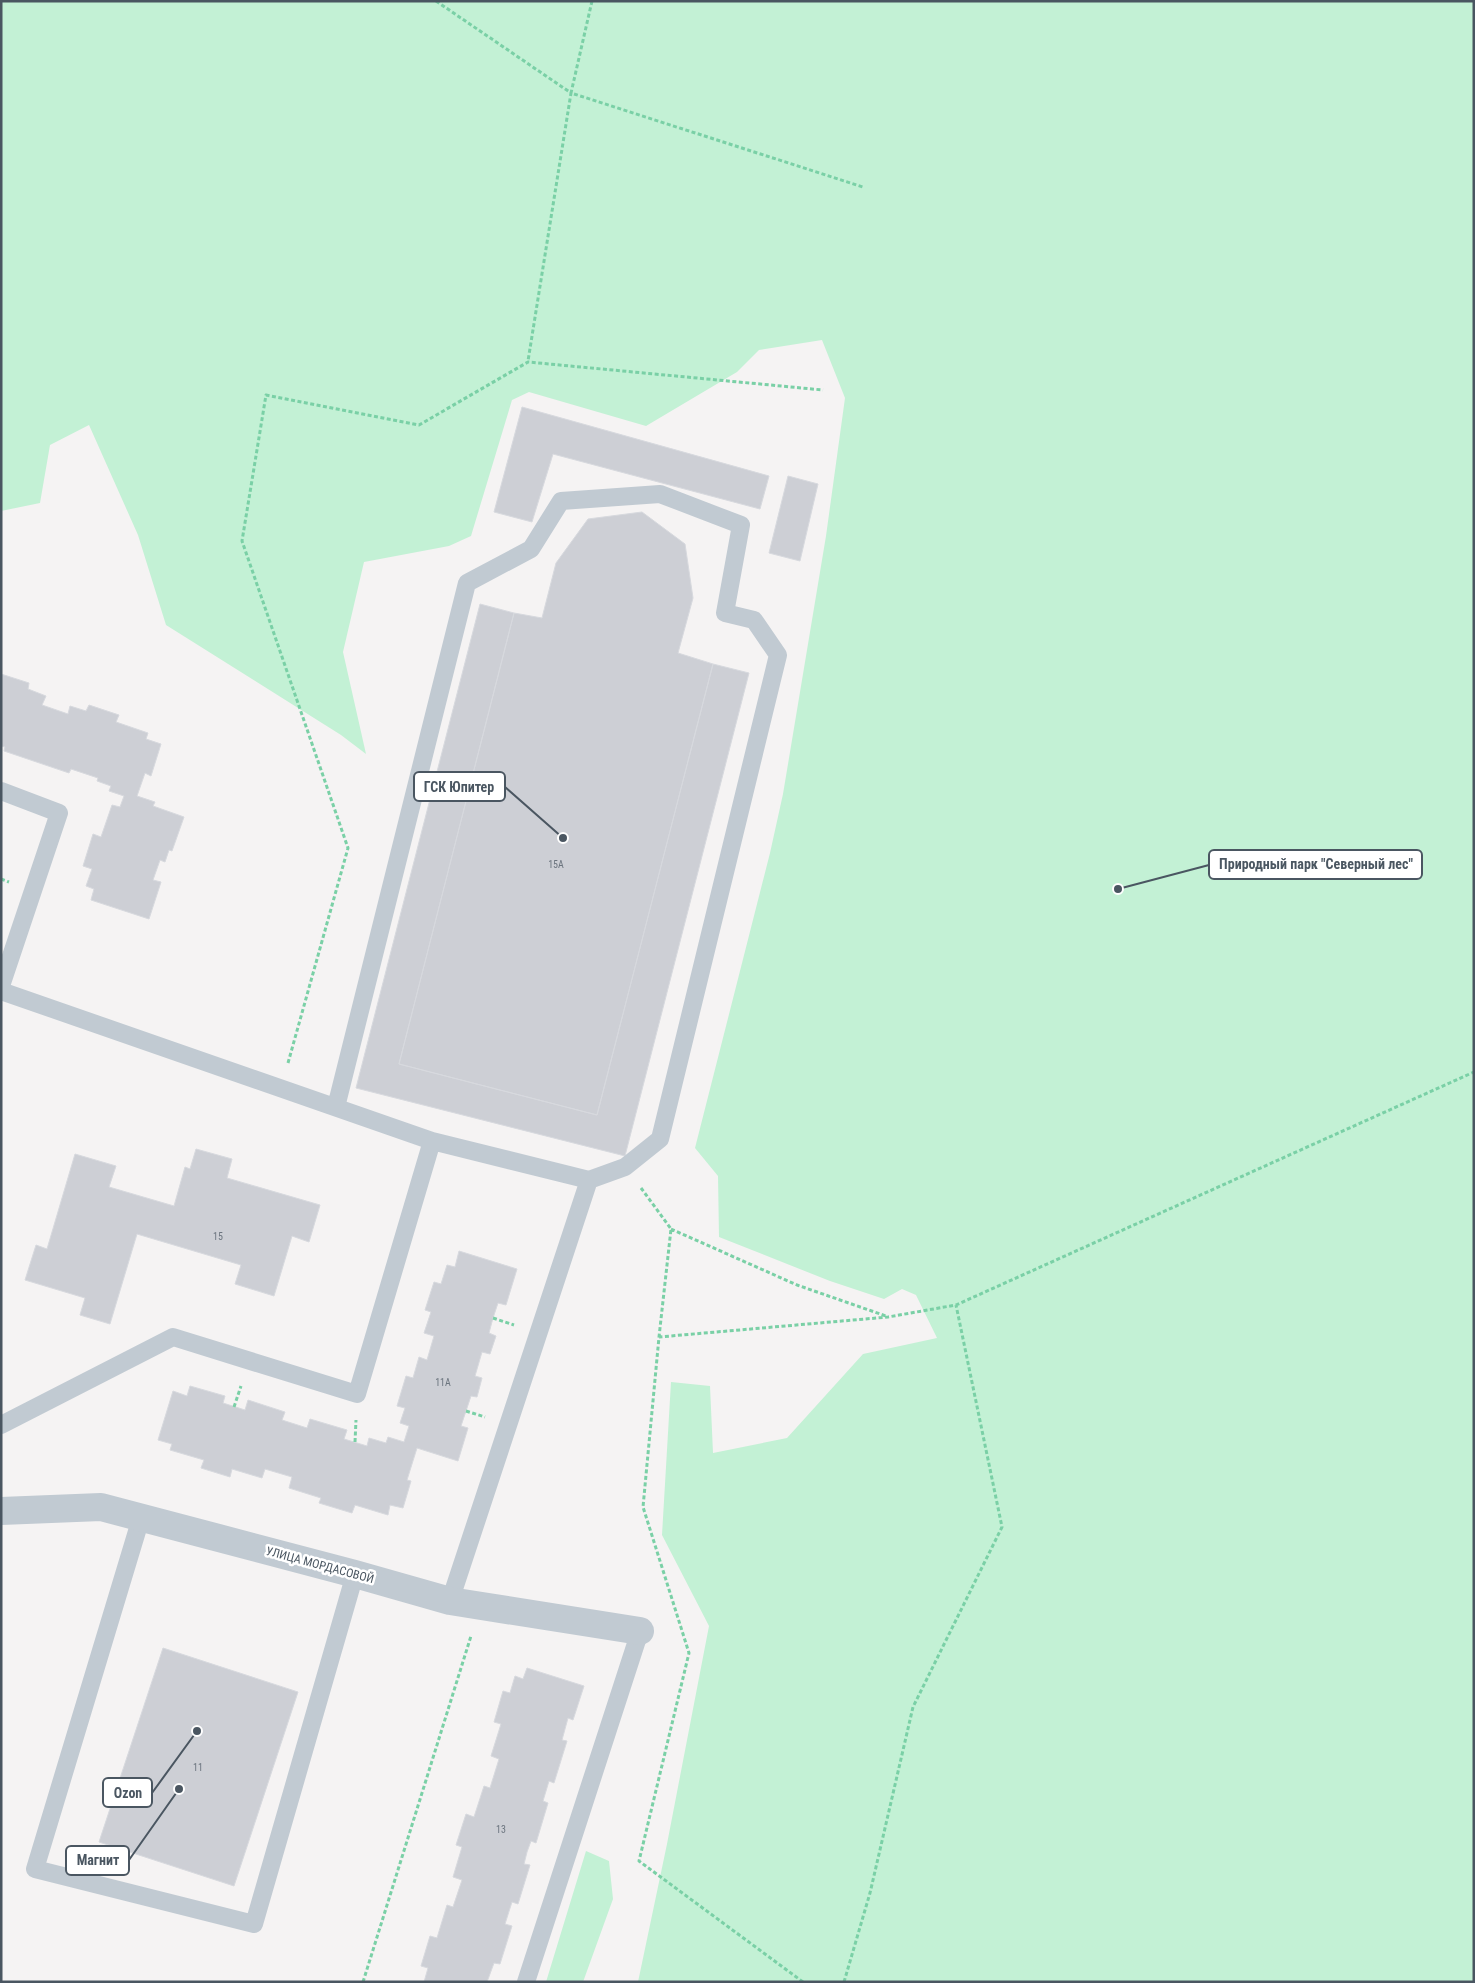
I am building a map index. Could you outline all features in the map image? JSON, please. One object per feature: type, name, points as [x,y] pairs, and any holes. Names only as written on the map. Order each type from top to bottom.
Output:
[{"type":"street","name":"УЛИЦА МОРДАСОВОЙ","points":[[1,1511],[101,1507],[450,1601],[640,1631]]},
{"type":"lane","points":[[1,991],[432,1141],[589,1180],[625,1167],[660,1140],[778,655],[754,620],[725,613],[741,525],[660,494],[561,500],[530,549],[467,583],[336,1107]]},
{"type":"lane","points":[[1,791],[59,813],[1,986]]},
{"type":"lane","points":[[1,1425],[173,1336],[357,1394],[432,1141]]},
{"type":"lane","points":[[450,1601],[589,1180]]},
{"type":"lane","points":[[141,1518],[35,1869],[254,1924],[355,1574]]},
{"type":"lane","points":[[526,1982],[640,1631]]},
{"type":"path","points":[[436,1],[571,93],[863,187]]},
{"type":"path","points":[[528,362],[571,93],[592,1]]},
{"type":"path","points":[[281,1088],[348,848],[242,541],[266,395],[419,425],[528,362],[823,390]]},
{"type":"path","points":[[659,1336],[888,1317],[956,1305],[1474,1072]]},
{"type":"path","points":[[625,1167],[671,1229],[798,1285],[888,1317]]},
{"type":"path","points":[[671,1229],[643,1507],[689,1653],[639,1861],[802,1982]]},
{"type":"path","points":[[844,1982],[870,1893],[913,1707],[1002,1527],[956,1305]]},
{"type":"path","points":[[363,1982],[480,1606]]},
{"type":"green space","points":[[1,1],[1474,1],[1474,1982],[638,1982],[709,1626],[662,1535],[671,1382],[710,1386],[713,1453],[787,1438],[863,1354],[937,1338],[916,1295],[902,1289],[884,1299],[830,1281],[719,1237],[718,1176],[695,1148],[770,853],[783,794],[826,536],[845,398],[822,340],[759,350],[737,372],[646,426],[529,392],[512,400],[471,536],[449,546],[364,562],[343,652],[366,754],[341,735],[166,625],[138,535],[89,425],[50,445],[40,503],[1,511]]},
{"type":"green space","points":[[586,1851],[609,1861],[613,1899],[583,1982],[546,1982]]},
{"type":"building","points":[[522,407],[769,476],[760,509],[553,454],[532,522],[494,512]]},
{"type":"building","points":[[788,476],[818,484],[800,561],[769,553]]},
{"type":"building","points":[[642,512],[685,544],[693,598],[678,653],[713,664],[597,1115],[399,1064],[514,613],[542,618],[556,563],[588,519]]},
{"type":"building","points":[[480,604],[514,613],[399,1064],[597,1115],[713,664],[749,673],[625,1156],[356,1088]]},
{"type":"building","points":[[1,674],[29,683],[28,689],[46,696],[42,705],[68,714],[70,706],[86,711],[89,705],[119,715],[116,722],[148,733],[146,739],[161,744],[151,776],[145,773],[137,796],[155,802],[153,806],[184,817],[172,851],[169,850],[165,862],[160,860],[153,880],[161,882],[149,919],[91,900],[94,889],[86,886],[92,869],[83,866],[93,834],[101,837],[112,805],[120,807],[124,796],[109,791],[111,786],[97,781],[98,778],[71,769],[69,773],[4,751],[5,747],[1,746]]},
{"type":"building","points":[[196,1149],[232,1159],[227,1178],[320,1205],[309,1242],[292,1236],[274,1296],[235,1284],[241,1265],[137,1234],[110,1324],[80,1315],[85,1298],[25,1280],[36,1245],[47,1249],[75,1154],[116,1166],[109,1187],[174,1206],[185,1167],[190,1169]]},
{"type":"building","points":[[459,1251],[517,1269],[506,1305],[498,1303],[493,1318],[489,1333],[496,1336],[490,1354],[482,1352],[475,1376],[482,1378],[477,1397],[471,1396],[461,1426],[468,1428],[458,1461],[417,1448],[407,1480],[411,1481],[403,1508],[390,1505],[388,1515],[355,1505],[352,1513],[319,1503],[321,1498],[289,1488],[292,1477],[265,1469],[262,1478],[232,1469],[230,1477],[201,1468],[204,1460],[170,1450],[172,1444],[158,1440],[173,1391],[187,1396],[190,1386],[225,1396],[223,1403],[245,1410],[248,1400],[285,1412],[282,1420],[307,1428],[310,1419],[347,1430],[344,1439],[367,1446],[369,1438],[386,1443],[388,1437],[404,1442],[409,1426],[400,1423],[405,1408],[397,1406],[406,1376],[413,1378],[419,1357],[427,1360],[434,1336],[424,1333],[431,1312],[425,1310],[434,1282],[441,1284],[447,1265],[455,1267]]},
{"type":"building","points":[[163,1648],[298,1692],[234,1886],[99,1842]]},
{"type":"building","points":[[527,1668],[584,1686],[573,1720],[568,1718],[562,1740],[567,1741],[554,1783],[549,1781],[543,1801],[548,1803],[536,1843],[531,1841],[527,1852],[524,1864],[530,1865],[518,1904],[512,1902],[505,1924],[512,1926],[500,1964],[494,1963],[487,1982],[424,1982],[428,1968],[421,1966],[430,1936],[437,1938],[447,1905],[453,1907],[462,1880],[453,1877],[462,1847],[456,1845],[466,1814],[474,1817],[484,1786],[490,1788],[499,1759],[491,1756],[501,1724],[494,1722],[503,1691],[510,1693],[515,1676],[523,1679]]},
{"type":"place","name":"ГСК Юпитер","points":[[563,838]]},
{"type":"place","name":"Природный парк \"Северный лес\"","points":[[1118,889]]},
{"type":"place","name":"Ozon","points":[[197,1731]]},
{"type":"place","name":"Магнит","points":[[179,1789]]}]
